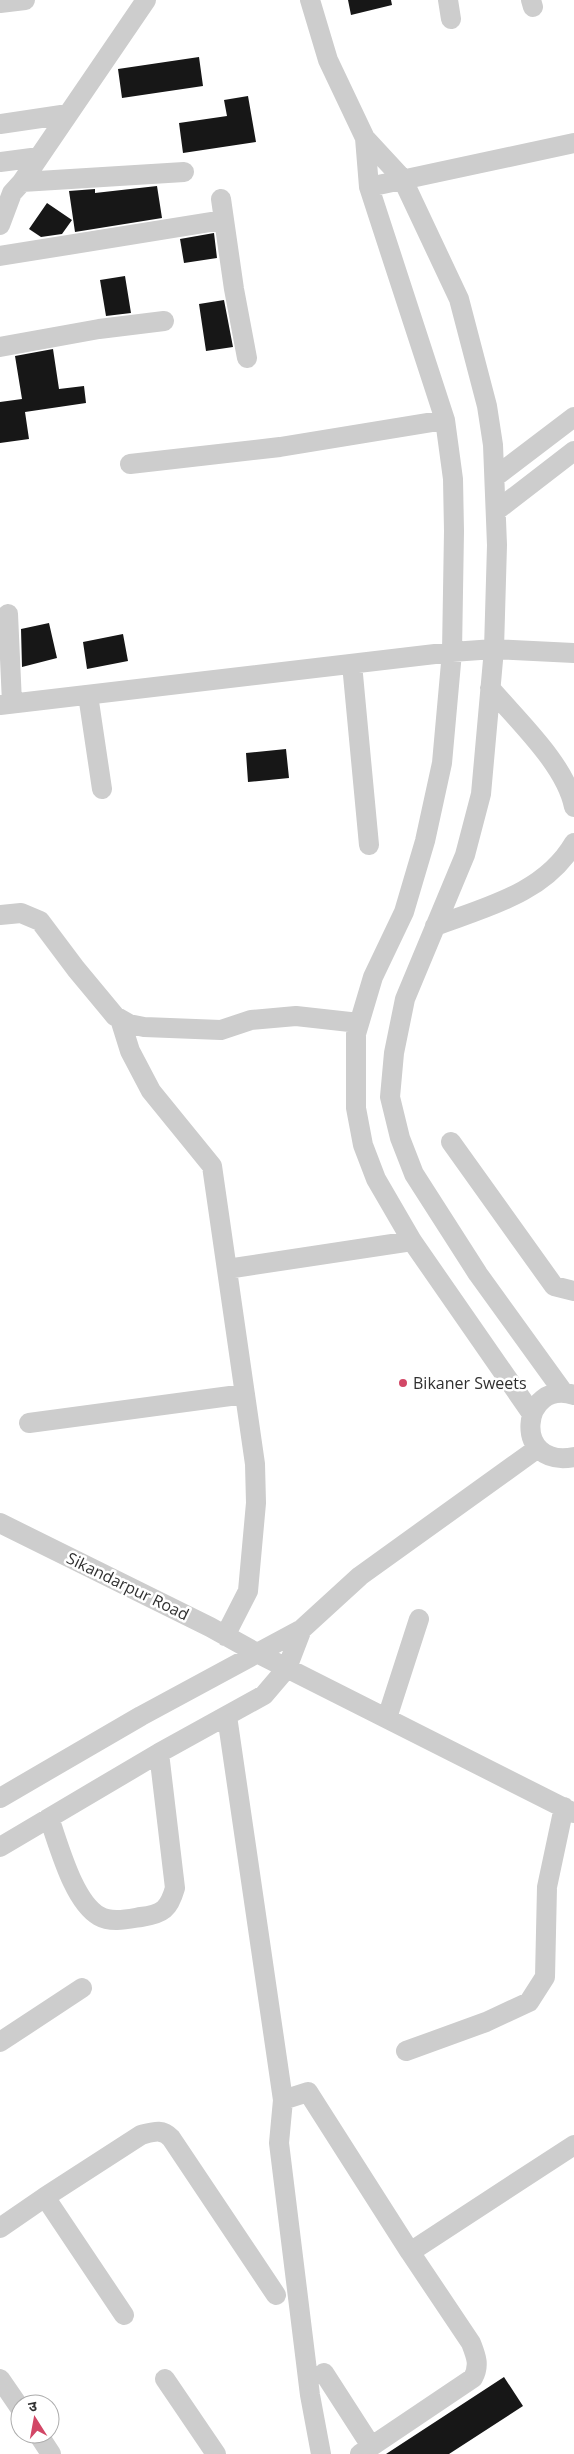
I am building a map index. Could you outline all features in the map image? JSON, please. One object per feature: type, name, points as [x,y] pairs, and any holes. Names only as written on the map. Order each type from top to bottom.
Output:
[{"type":"street","points":[[0,3],[25,0]]},
{"type":"street","points":[[0,225],[11,193],[146,0]]},
{"type":"street","points":[[310,0],[328,60],[365,138],[402,178],[459,299],[487,406],[493,445],[497,545],[494,649],[481,794],[465,855],[405,999],[394,1053],[390,1097],[400,1138],[414,1174],[478,1274],[571,1394]]},
{"type":"street","points":[[0,124],[68,114]]},
{"type":"street","points":[[365,138],[369,187],[445,420],[453,479],[452,652],[442,763],[425,841],[404,912],[373,977],[356,1034],[356,1108],[363,1145],[376,1179],[412,1241],[532,1414]]},
{"type":"street","points":[[369,187],[402,178],[574,144]]},
{"type":"street","points":[[0,162],[38,157]]},
{"type":"street","points":[[11,193],[184,172]]},
{"type":"street","points":[[221,199],[247,358]]},
{"type":"street","points":[[0,256],[223,220]]},
{"type":"street","points":[[0,347],[99,329],[164,321]]},
{"type":"street","points":[[495,477],[574,417]]},
{"type":"street","points":[[130,464],[280,447],[445,420]]},
{"type":"street","points":[[496,511],[574,451]]},
{"type":"street","points":[[8,614],[6,704],[452,652],[494,649],[574,653]]},
{"type":"street","points":[[352,664],[369,846]]},
{"type":"street","points":[[490,688],[547,755],[564,781],[574,807]]},
{"type":"street","points":[[88,695],[102,789]]},
{"type":"street","points":[[435,926],[519,894],[547,876],[565,859],[574,843]]},
{"type":"street","points":[[0,916],[21,914],[40,921],[76,969],[120,1019],[128,1024],[144,1028],[198,1031],[221,1030],[269,1017],[296,1016],[359,1023]]},
{"type":"street","points":[[120,1019],[130,1051],[151,1091],[212,1166],[255,1464],[256,1504],[248,1591],[225,1636]]},
{"type":"street","points":[[451,1142],[554,1286],[574,1292]]},
{"type":"street","points":[[227,1269],[412,1241]]},
{"type":"street","points":[[29,1423],[245,1394]]},
{"type":"street","points":[[571,1394],[556,1394],[541,1401],[532,1414],[530,1430],[538,1448],[554,1458],[574,1456]]},
{"type":"street","points":[[0,1798],[255,1652],[302,1629],[360,1576],[538,1448]]},
{"type":"street","name":"Sikandarpur Road","points":[[0,1523],[569,1810]]},
{"type":"street","points":[[388,1718],[419,1619]]},
{"type":"street","points":[[0,1847],[264,1694],[287,1668],[302,1629]]},
{"type":"street","points":[[228,1716],[283,2100],[279,2144],[310,2395],[321,2454]]},
{"type":"street","points":[[49,1818],[74,1883],[89,1906],[100,1916],[118,1920],[158,1914],[171,1904],[175,1888],[160,1753]]},
{"type":"street","points":[[406,2051],[486,2022],[529,2002],[545,1977],[548,1887],[569,1810]]},
{"type":"street","points":[[0,2042],[82,1988]]},
{"type":"street","points":[[283,2100],[308,2092],[410,2252],[471,2343],[478,2366],[473,2378],[366,2450],[324,2373]]},
{"type":"street","points":[[0,2228],[141,2135],[158,2131],[166,2132],[276,2295]]},
{"type":"street","points":[[410,2252],[574,2145]]},
{"type":"street","points":[[45,2197],[124,2315]]},
{"type":"street","points":[[0,2378],[11,2394]]},
{"type":"street","points":[[165,2379],[216,2454]]},
{"type":"building","points":[[348,0],[391,0],[392,5],[351,15]]},
{"type":"building","points":[[199,57],[203,86],[122,98],[118,69]]},
{"type":"building","points":[[248,96],[256,142],[183,153],[179,123],[227,116],[224,100]]},
{"type":"building","points":[[157,186],[162,218],[75,232],[69,191],[95,189],[95,193]]},
{"type":"building","points":[[47,203],[72,220],[62,234],[41,237],[29,229]]},
{"type":"building","points":[[214,233],[217,258],[184,263],[180,239]]},
{"type":"building","points":[[125,276],[131,313],[106,316],[100,280]]},
{"type":"building","points":[[224,300],[233,347],[206,351],[199,304]]},
{"type":"building","points":[[53,349],[59,389],[84,386],[86,403],[25,412],[29,439],[0,443],[0,402],[22,399],[15,356]]},
{"type":"building","points":[[49,623],[57,658],[22,667],[21,629]]},
{"type":"building","points":[[123,634],[128,661],[87,669],[83,642]]},
{"type":"building","points":[[286,749],[289,778],[248,782],[246,753]]},
{"type":"building","points":[[504,2377],[523,2406],[449,2454],[386,2454]]},
{"type":"place","name":"Bikaner Sweets","points":[[403,1383]]}]
